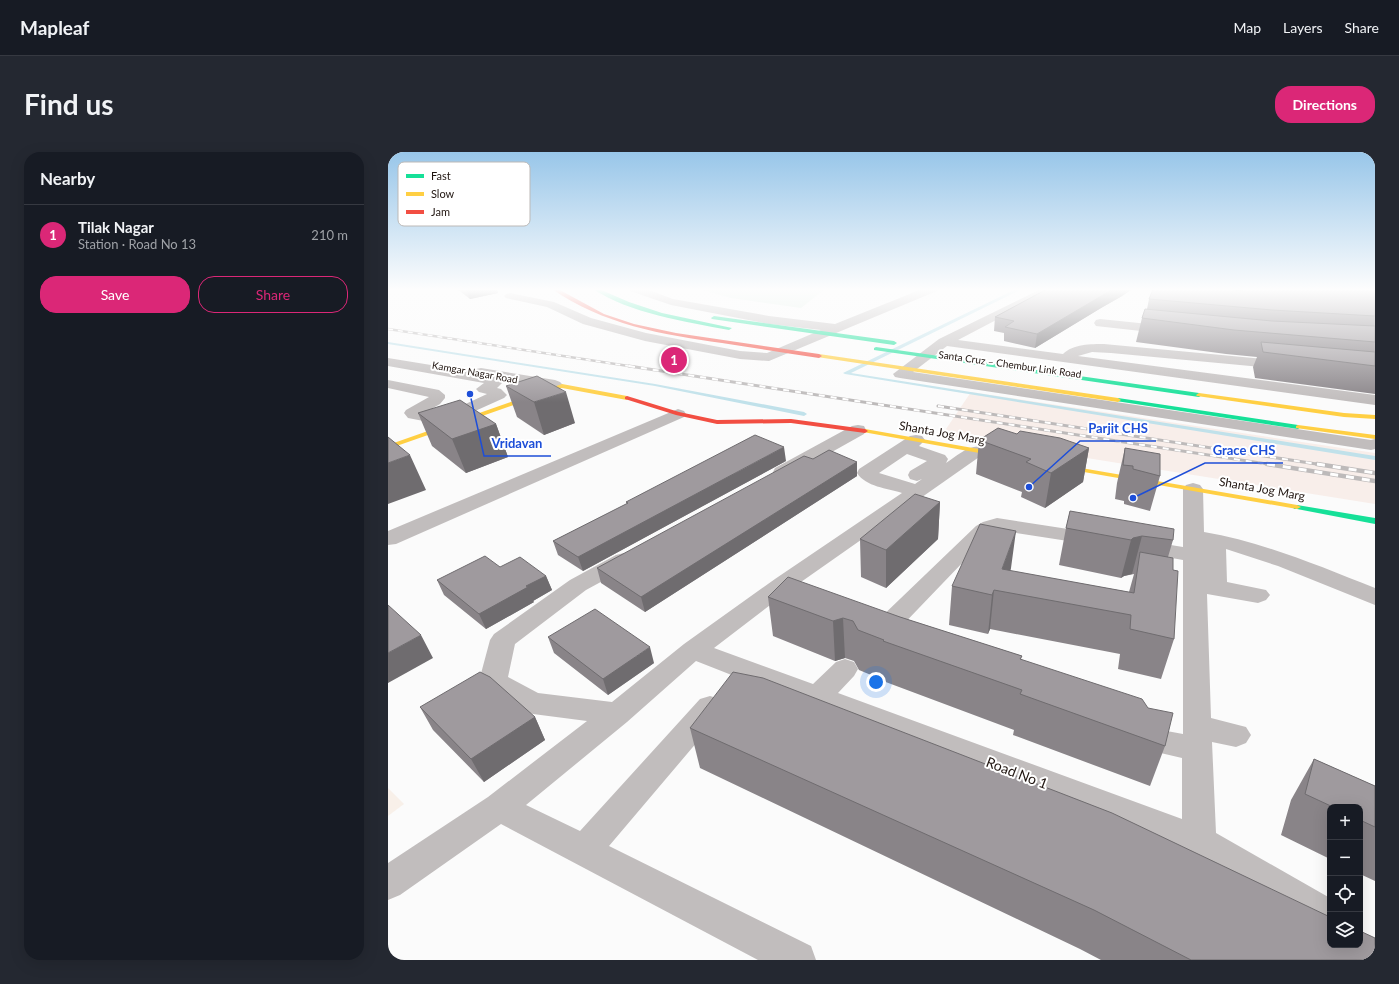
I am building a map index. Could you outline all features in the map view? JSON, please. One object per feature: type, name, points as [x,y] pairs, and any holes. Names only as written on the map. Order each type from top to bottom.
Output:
[{"type":"main road","points":[[640,327],[676,335],[1341,405],[1375,411]]},
{"type":"main road","name":"Santa Cruz – Chembur Link Road","points":[[685,327],[1344,415],[1375,417]]},
{"type":"main road","name":"Santa Cruz – Chembur Link Road","points":[[726,327],[1375,429]]},
{"type":"main road","points":[[764,327],[1351,435],[1375,437]]},
{"type":"main road","name":"Kamgar Nagar Road","points":[[388,447],[562,386],[633,398],[678,414],[717,422]]},
{"type":"main road","name":"Shanta Jog Marg","points":[[717,422],[791,421],[858,430],[911,444],[976,451],[1015,458]]},
{"type":"main road","name":"Shanta Jog Marg","points":[[1046,463],[1375,521]]},
{"type":"street","points":[[608,327],[645,337],[740,355],[769,357],[839,327]]},
{"type":"street","points":[[825,327],[836,328]]},
{"type":"street","points":[[975,327],[944,342],[900,374],[1371,445],[1375,444]]},
{"type":"street","points":[[1136,327],[1178,331]]},
{"type":"street","points":[[944,342],[1375,400]]},
{"type":"street","points":[[1064,359],[1076,351],[1089,348],[1156,352],[1296,366]]},
{"type":"street","points":[[388,384],[434,393],[437,395],[437,398],[434,401],[412,413],[414,415],[444,420],[499,395],[496,392],[484,390],[496,381],[483,376],[389,359]]},
{"type":"street","points":[[388,374],[418,364]]},
{"type":"street","points":[[388,380],[418,364]]},
{"type":"street","name":"Kamgar Nagar Road","points":[[483,376],[562,386]]},
{"type":"street","points":[[477,406],[494,410]]},
{"type":"street","points":[[388,539],[678,414]]},
{"type":"street","points":[[767,480],[858,430]]},
{"type":"street","points":[[388,882],[499,807],[617,714],[693,650],[794,588],[907,489],[939,460],[911,444],[866,473],[907,489],[976,451]]},
{"type":"street","points":[[1193,489],[1201,543],[1194,588],[1199,841]]},
{"type":"street","points":[[882,622],[983,530],[990,526],[1007,525],[1118,543],[1201,543],[1264,553],[1375,597]]},
{"type":"street","points":[[617,714],[533,702],[493,680],[503,640],[578,585],[641,550]]},
{"type":"street","points":[[1194,588],[1258,595]]},
{"type":"street","name":"Road No 1","points":[[693,650],[737,692],[816,698],[1199,841],[1327,935]]},
{"type":"street","points":[[816,698],[845,669]]},
{"type":"street","points":[[584,851],[737,692],[805,713],[1135,838],[1327,936]]},
{"type":"street","points":[[1145,739],[1197,738],[1236,735]]},
{"type":"street","points":[[499,807],[797,960]]},
{"type":"shaded area","points":[[971,392],[1375,453],[1375,504],[942,435]]},
{"type":"shaded area","points":[[388,788],[404,804],[388,816]]},
{"type":"building","points":[[1005,327],[1049,327],[1037,334]]},
{"type":"building","points":[[1209,327],[1375,327],[1375,342]]},
{"type":"building","points":[[1261,342],[1375,352],[1375,366],[1263,352]]},
{"type":"building","points":[[537,376],[566,392],[534,402],[506,386]]},
{"type":"building","points":[[460,400],[496,424],[452,439],[418,413]]},
{"type":"building","points":[[998,428],[1017,434],[1020,431],[1060,438],[1089,448],[1051,473],[1026,462],[1031,459],[979,440]]},
{"type":"building","points":[[755,435],[784,447],[578,557],[553,541],[628,503],[626,502]]},
{"type":"building","points":[[388,437],[410,455],[388,463]]},
{"type":"building","points":[[1125,448],[1160,454],[1160,476],[1133,469],[1133,466],[1123,465]]},
{"type":"building","points":[[829,450],[857,462],[641,597],[597,568],[804,456],[813,459]]},
{"type":"building","points":[[915,494],[940,502],[886,550],[860,539]]},
{"type":"building","points":[[1070,511],[1174,529],[1173,540],[1142,536],[1131,540],[1066,528]]},
{"type":"building","points":[[980,524],[1016,531],[1002,569],[1134,593],[1140,552],[1173,558],[1173,570],[1178,571],[1174,639],[1130,629],[1131,615],[994,590],[992,595],[952,586]]},
{"type":"building","points":[[485,556],[500,567],[520,557],[546,576],[479,614],[437,580]]},
{"type":"building","points":[[788,577],[900,617],[1022,656],[1020,659],[1142,699],[1148,708],[1173,713],[1165,746],[1020,694],[1022,690],[883,641],[884,640],[858,630],[853,621],[843,618],[833,621],[768,597]]},
{"type":"building","points":[[388,605],[421,635],[388,653]]},
{"type":"building","points":[[595,609],[650,647],[603,679],[548,637]]},
{"type":"building","points":[[480,672],[490,677],[535,717],[471,759],[420,707]]},
{"type":"building","points":[[733,672],[763,678],[1112,813],[1327,916],[1327,948],[1363,948],[1363,932],[1375,938],[1375,960],[1191,960],[1094,910],[690,728]]},
{"type":"building","points":[[1314,759],[1375,786],[1375,827],[1363,821],[1363,804],[1327,804],[1305,794]]},
{"type":"waterway","points":[[846,373],[942,327]]},
{"type":"waterway","points":[[388,343],[655,385],[804,414]]},
{"type":"waterway","points":[[845,373],[1375,458]]},
{"type":"railway","points":[[388,329],[635,367]]},
{"type":"railway","points":[[629,366],[1273,465]]},
{"type":"railway","points":[[938,406],[1323,465]]},
{"type":"railway","points":[[1267,464],[1375,481]]},
{"type":"railway","points":[[1317,464],[1375,473]]},
{"type":"traffic: fast","points":[[721,327],[729,328]]},
{"type":"traffic: fast","points":[[777,327],[894,343]]},
{"type":"traffic: fast","points":[[876,349],[1199,395]]},
{"type":"traffic: fast","points":[[1118,400],[1298,427]]},
{"type":"traffic: fast","points":[[1297,507],[1375,521]]},
{"type":"traffic: slow","points":[[819,356],[1118,400]]},
{"type":"traffic: slow","points":[[388,447],[562,386],[627,398]]},
{"type":"traffic: slow","points":[[1199,395],[1344,415],[1375,417]]},
{"type":"traffic: slow","points":[[1298,427],[1375,437]]},
{"type":"traffic: slow","points":[[865,431],[1007,456]]},
{"type":"traffic: slow","points":[[1055,465],[1297,507]]},
{"type":"traffic: jam","points":[[640,327],[676,335],[819,356]]},
{"type":"traffic: jam","points":[[627,398],[678,414],[717,422],[791,421],[865,431]]},
{"type":"place","name":"Tilak Nagar","points":[[674,360]]},
{"type":"place","name":"Vridavan","points":[[470,394]]},
{"type":"place","name":"Parjit CHS","points":[[1029,487]]},
{"type":"place","name":"Grace CHS","points":[[1133,498]]}]
